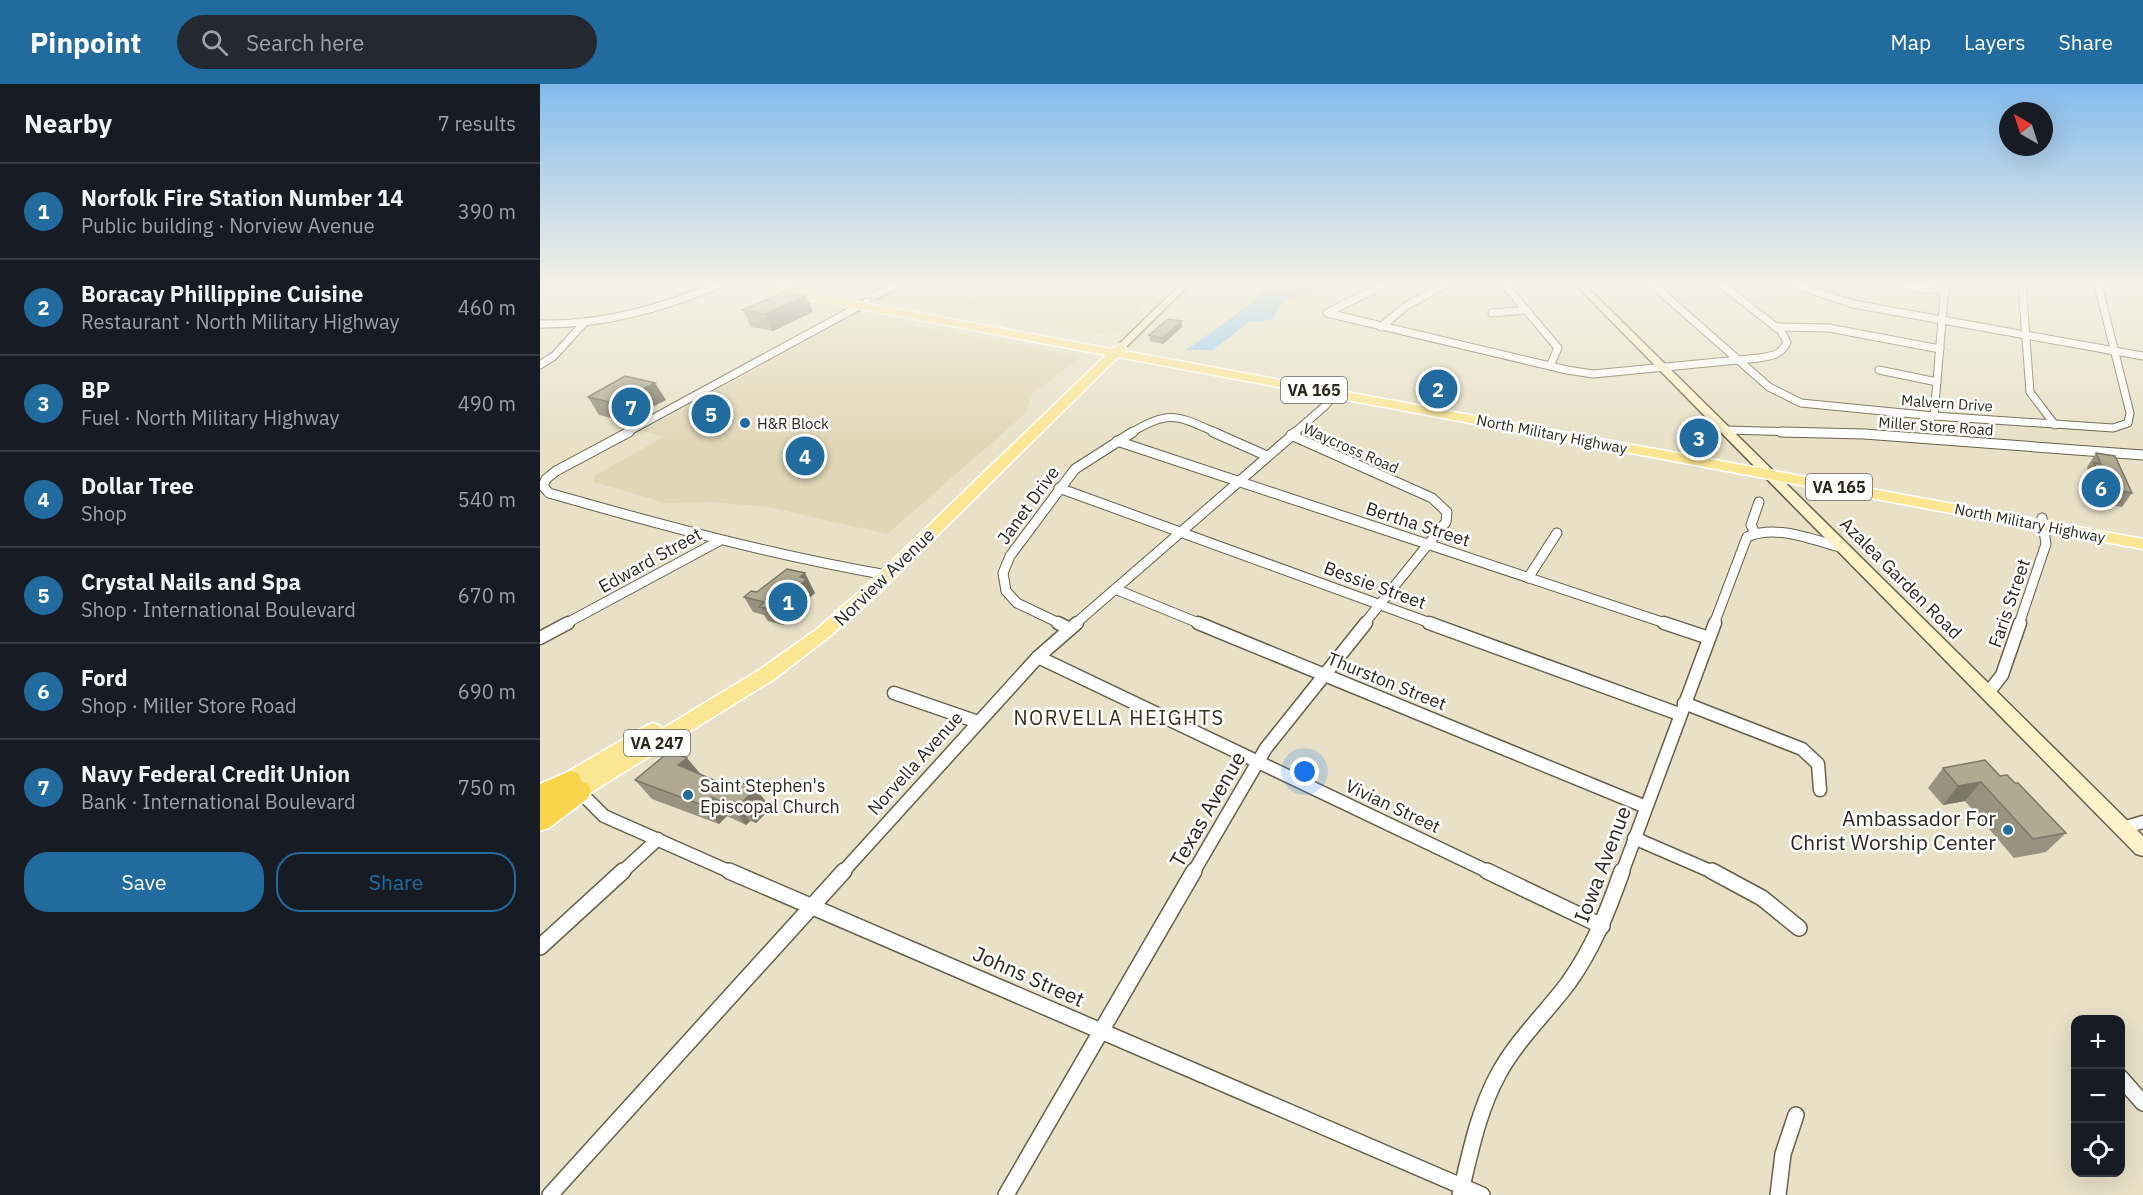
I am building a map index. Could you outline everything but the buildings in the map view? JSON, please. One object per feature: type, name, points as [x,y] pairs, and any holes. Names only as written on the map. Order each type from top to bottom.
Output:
[{"type":"highway","points":[[540,797],[574,786]]},
{"type":"highway","points":[[540,818],[574,786]]},
{"type":"main road","name":"North Military Highway","points":[[1047,337],[1770,475],[2143,537]]},
{"type":"main road","name":"Norview Avenue","points":[[574,786],[782,650],[880,573],[1125,337]]},
{"type":"main road","name":"Norview Avenue","points":[[1112,350],[1127,337]]},
{"type":"main road","name":"Azalea Garden Road","points":[[1631,337],[2143,848]]},
{"type":"main road","name":"North Military Highway","points":[[1338,392],[1758,464],[2143,544]]},
{"type":"street","points":[[540,364],[554,356],[571,337]]},
{"type":"street","points":[[719,541],[549,493],[545,490],[544,483],[556,471],[802,337]]},
{"type":"street","points":[[1424,337],[1593,374],[1768,357],[1782,351],[1787,346],[1785,337]]},
{"type":"street","points":[[1549,337],[1558,348],[1550,366]]},
{"type":"street","name":"Malvern Drive","points":[[1712,337],[1778,394],[1810,405],[1934,416],[2120,427],[2128,423],[2130,413],[2115,351]]},
{"type":"street","points":[[1873,337],[1940,350]]},
{"type":"street","points":[[1934,416],[1941,337]]},
{"type":"street","points":[[2025,337],[2030,392],[2055,424]]},
{"type":"street","points":[[2035,337],[2143,356]]},
{"type":"street","points":[[2111,337],[2115,351]]},
{"type":"street","points":[[1879,370],[1937,382]]},
{"type":"street","name":"Norvella Avenue","points":[[549,1195],[1038,657],[1338,392]]},
{"type":"street","name":"Janet Drive","points":[[1070,629],[1017,603],[1010,597],[1003,582],[1003,573],[1010,556],[1059,488],[1086,460],[1150,421],[1176,416],[1267,456]]},
{"type":"street","name":"Miller Store Road","points":[[1726,430],[1864,434],[2143,455]]},
{"type":"street","name":"Waycross Road","points":[[1291,435],[1401,485]]},
{"type":"street","name":"Bertha Street","points":[[1118,441],[1708,638]]},
{"type":"street","name":"Texas Avenue","points":[[1006,1195],[1257,761],[1378,604],[1446,522],[1447,512],[1432,498],[1401,485]]},
{"type":"street","name":"Bessie Street","points":[[1059,488],[1378,604],[1802,749],[1818,764],[1820,790]]},
{"type":"street","name":"Iowa Avenue","points":[[1462,1191],[1484,1106],[1495,1080],[1509,1056],[1549,1008],[1587,954],[1602,926],[1747,537],[1755,533],[1751,525],[1759,502]]},
{"type":"street","name":"Faris Street","points":[[1988,693],[2002,675],[2046,544],[2043,522]]},
{"type":"street","points":[[1755,533],[1775,532],[1843,548]]},
{"type":"street","points":[[1528,578],[1557,533]]},
{"type":"street","name":"Edward Street","points":[[540,638],[719,541],[880,573]]},
{"type":"street","name":"Thurston Street","points":[[1115,589],[1646,807]]},
{"type":"street","name":"Vivian Street","points":[[1038,657],[1602,926]]},
{"type":"street","points":[[894,693],[978,722]]},
{"type":"street","name":"Johns Street","points":[[574,786],[604,816],[813,905],[1462,1191],[1482,1195]]},
{"type":"street","points":[[2123,828],[2143,822]]},
{"type":"street","points":[[1634,838],[1747,888],[1799,928]]},
{"type":"street","points":[[540,947],[658,839]]},
{"type":"street","points":[[2125,1082],[2143,1103]]},
{"type":"street","points":[[1778,1195],[1781,1159],[1796,1115]]},
{"type":"shaded area","points":[[814,337],[976,337],[1081,357],[1033,393],[1025,414],[887,534],[768,507],[713,502],[665,503],[594,482],[594,476],[664,437],[642,431]]},
{"type":"water","points":[[1204,337],[1230,337],[1213,350],[1186,350]]},
{"type":"place","name":"Boracay Phillippine Cuisine","points":[[1438,389]]},
{"type":"place","name":"Navy Federal Credit Union","points":[[631,407]]},
{"type":"place","name":"Crystal Nails and Spa","points":[[711,414]]},
{"type":"place","name":"H&R Block","points":[[745,423]]},
{"type":"place","name":"BP","points":[[1699,438]]},
{"type":"place","name":"Dollar Tree","points":[[805,456]]},
{"type":"place","name":"Ford","points":[[2101,488]]},
{"type":"place","name":"Norfolk Fire Station Number 14","points":[[788,602]]},
{"type":"place","name":"Saint Stephen's Episcopal Church","points":[[688,795]]},
{"type":"place","name":"Ambassador For Christ Worship Center","points":[[2008,830]]},
{"type":"district","name":"NORVELLA HEIGHTS","points":[[1119,717]]}]
